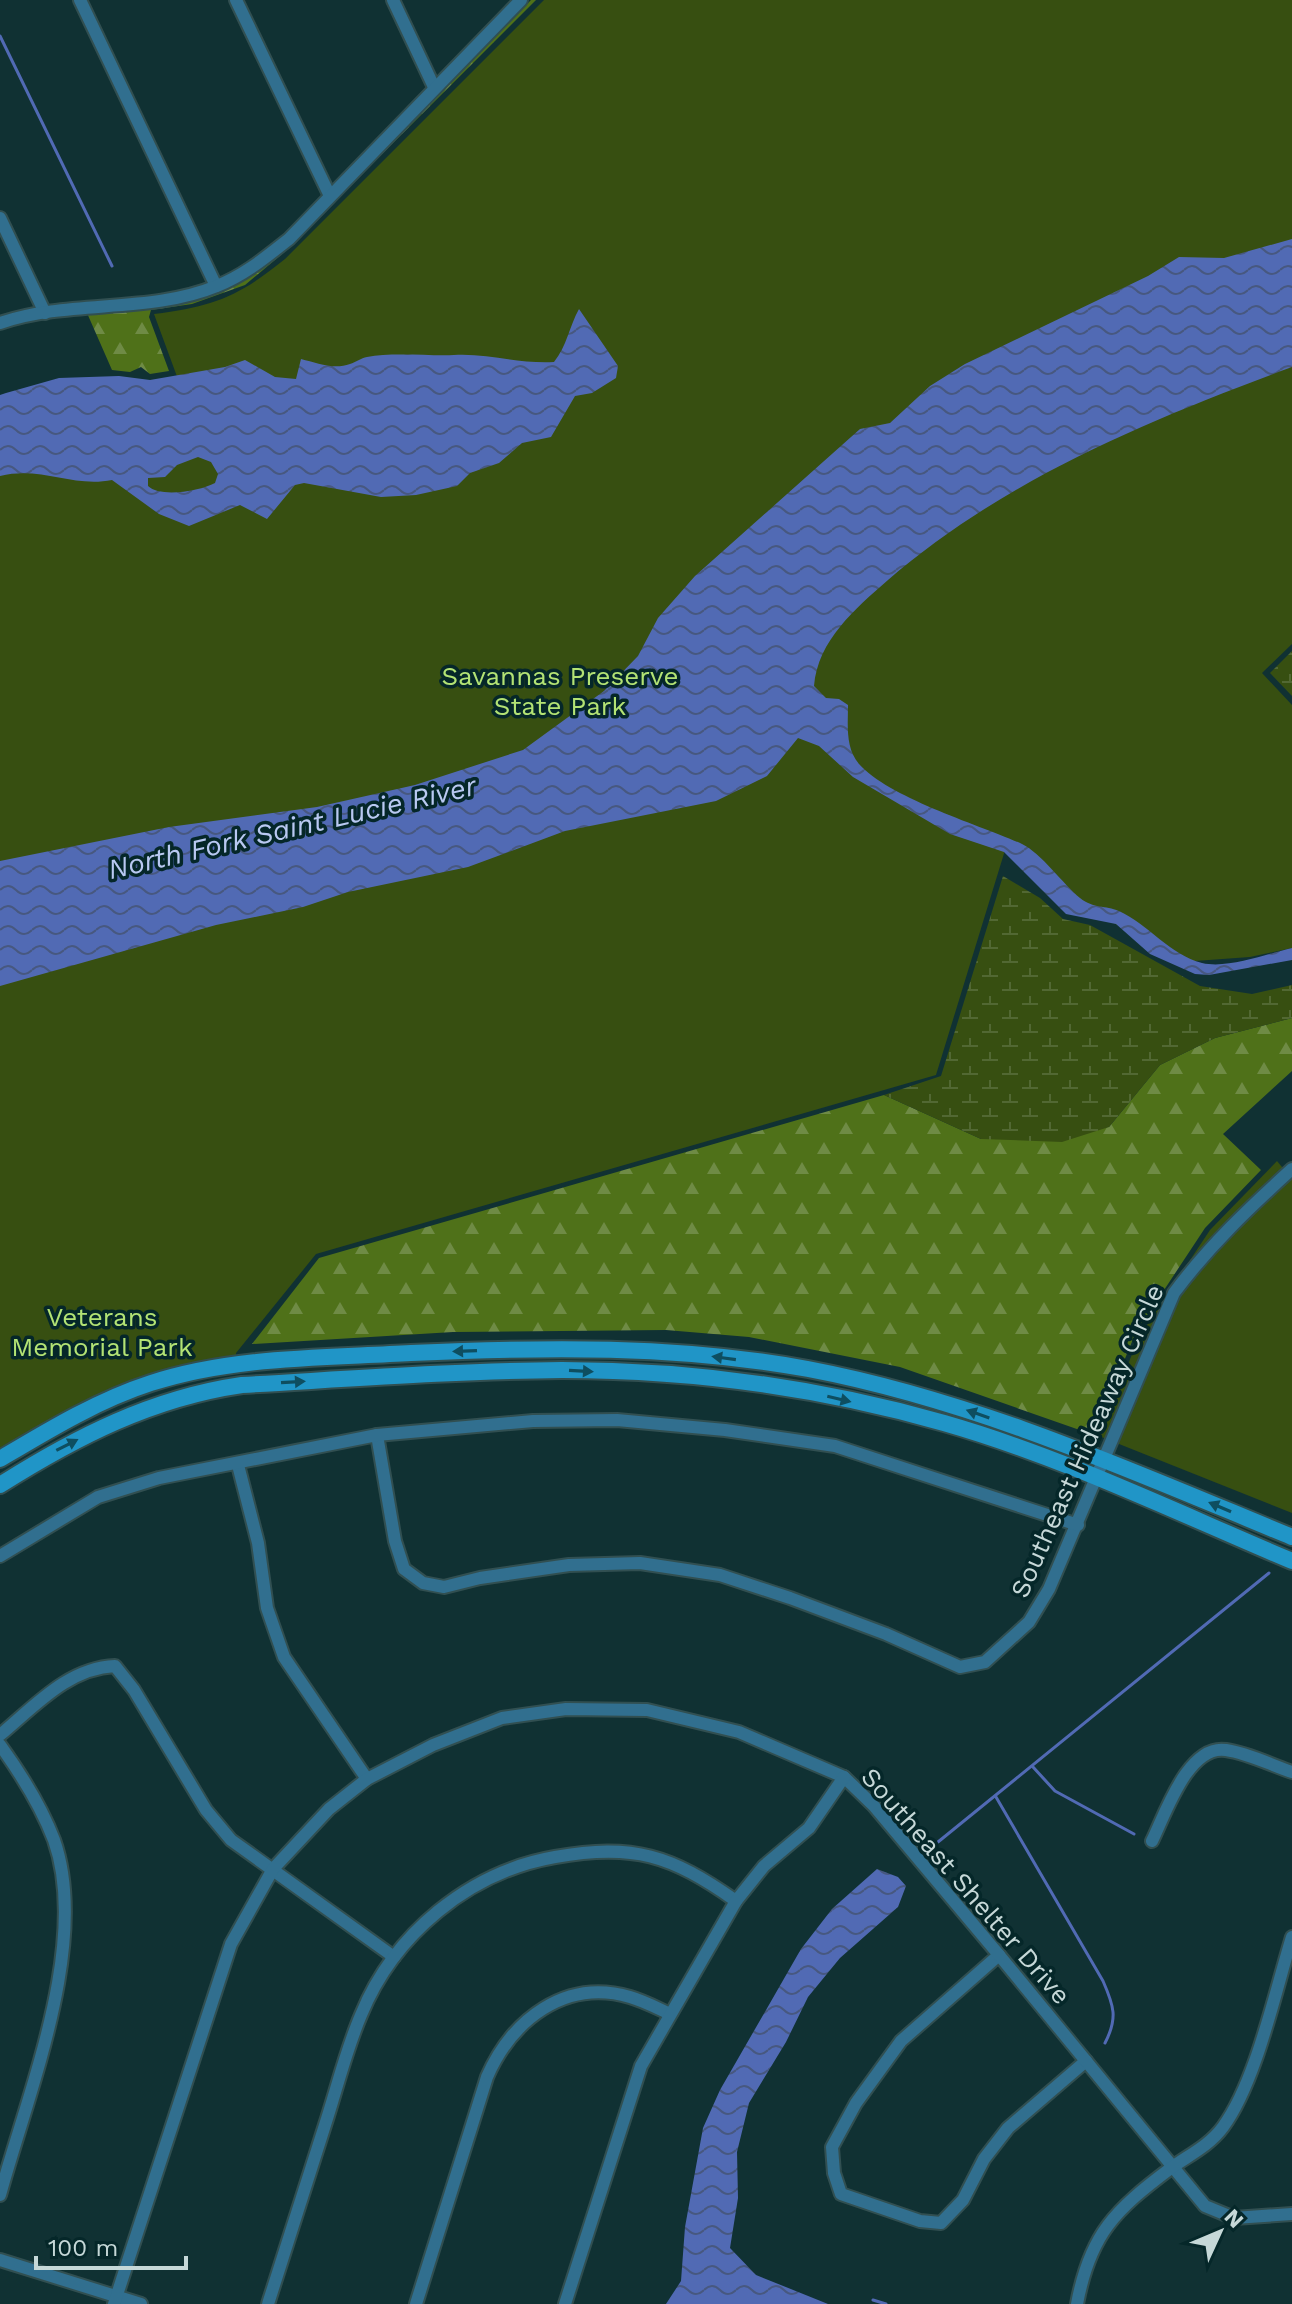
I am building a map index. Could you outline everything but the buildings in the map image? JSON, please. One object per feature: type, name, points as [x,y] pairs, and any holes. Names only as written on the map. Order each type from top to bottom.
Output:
[{"type":"main road","points":[[0,1459],[103,1404],[149,1384],[192,1372],[292,1359],[557,1347],[693,1354],[809,1370],[939,1401],[1106,1460],[1292,1537]]},
{"type":"main road","points":[[0,1485],[108,1424],[154,1404],[197,1392],[242,1385],[563,1370],[699,1377],[813,1393],[945,1424],[1098,1479],[1292,1561]]},
{"type":"street","points":[[80,0],[216,286]]},
{"type":"street","points":[[236,0],[330,196]]},
{"type":"street","points":[[393,0],[434,87]]},
{"type":"street","points":[[0,323],[45,313],[176,297],[216,286],[255,267],[330,196],[521,0]]},
{"type":"street","points":[[0,218],[45,313]]},
{"type":"street","name":"Southeast Hideaway Circle","points":[[377,1435],[395,1541],[404,1569],[423,1583],[444,1587],[480,1578],[569,1565],[640,1563],[720,1575],[886,1634],[960,1667],[985,1662],[1029,1622],[1049,1589],[1174,1293],[1199,1259],[1292,1169]]},
{"type":"street","points":[[1276,1182],[1292,1180]]},
{"type":"street","points":[[0,1556],[98,1497],[159,1478],[238,1465],[377,1435],[533,1421],[617,1420],[725,1430],[835,1446],[1078,1525]]},
{"type":"street","points":[[238,1465],[258,1543],[267,1608],[284,1657],[367,1779]]},
{"type":"street","points":[[0,1735],[64,1682],[91,1667],[115,1666],[134,1690],[206,1810],[231,1840],[394,1957]]},
{"type":"street","name":"Southeast Shelter Drive","points":[[116,2300],[231,1944],[273,1869],[329,1809],[367,1779],[433,1745],[502,1718],[566,1709],[647,1710],[739,1732],[844,1777],[874,1806],[1205,2206],[1234,2218],[1292,2214]]},
{"type":"street","points":[[0,1745],[26,1782],[54,1841],[66,1900],[63,1969],[0,2195]]},
{"type":"street","points":[[1152,1841],[1188,1768],[1203,1757],[1224,1749],[1292,1772]]},
{"type":"street","points":[[565,2304],[641,2066],[736,1901],[764,1866],[809,1828],[844,1777]]},
{"type":"street","points":[[268,2304],[361,2013],[394,1957],[418,1927],[479,1883],[526,1862],[585,1852],[626,1850],[665,1860],[702,1877],[736,1901]]},
{"type":"street","points":[[1077,2304],[1084,2268],[1096,2239],[1115,2215],[1172,2167],[1198,2152],[1223,2127],[1241,2095],[1292,1937]]},
{"type":"street","points":[[999,1955],[901,2041],[856,2103],[832,2147],[834,2173],[841,2194],[920,2221],[941,2223],[963,2200],[984,2159],[1008,2128],[1086,2061]]},
{"type":"street","points":[[416,2304],[487,2077],[499,2050],[513,2030],[560,1998],[595,1993],[629,1996],[670,2014]]},
{"type":"street","points":[[0,2260],[116,2300],[141,2304]]},
{"type":"green space","points":[[531,0],[536,0],[281,255],[245,285],[192,304],[151,310],[149,317],[169,371],[150,374],[141,367],[130,372],[112,370],[87,313],[214,294],[258,271],[292,243]]},
{"type":"green space","name":"Savannas Preserve State Park","points":[[544,0],[1292,0],[1292,644],[1262,673],[1292,705],[1292,948],[1250,957],[1181,962],[1074,900],[1006,847],[936,1075],[316,1254],[236,1353],[236,1358],[154,1377],[0,1454],[0,446],[186,401],[154,314],[224,298],[285,259]]},
{"type":"green space","points":[[1292,651],[1292,696],[1270,673]]},
{"type":"green space","points":[[1003,876],[1040,898],[1063,919],[1090,925],[1200,986],[1252,994],[1292,985],[1292,1018],[1215,1038],[1160,1065],[1109,1127],[1062,1142],[981,1139],[884,1095],[941,1076]]},
{"type":"green space","points":[[1292,1018],[1292,1071],[1223,1134],[1261,1170],[1205,1228],[1135,1334],[1094,1435],[900,1367],[749,1337],[666,1330],[453,1332],[252,1344],[319,1258],[884,1095],[981,1139],[1109,1127],[1160,1065],[1215,1038]]},
{"type":"green space","points":[[1277,1161],[1292,1179],[1292,1513],[1099,1436],[1139,1337],[1210,1230]]},
{"type":"water","name":"North Fork Saint Lucie River","points":[[1292,239],[1292,367],[1132,431],[1030,482],[980,512],[933,544],[851,614],[830,640],[817,669],[814,686],[826,698],[839,699],[848,705],[851,751],[859,764],[873,776],[936,810],[1029,848],[1085,901],[1119,911],[1180,953],[1202,963],[1235,962],[1292,948],[1292,960],[1209,975],[1195,974],[1150,954],[1116,924],[1066,914],[1004,852],[950,834],[853,777],[819,746],[798,738],[767,776],[716,801],[565,831],[468,867],[348,892],[303,907],[216,925],[0,986],[0,861],[169,827],[317,807],[415,785],[523,750],[604,691],[638,656],[658,618],[695,576],[860,429],[890,423],[930,386],[965,364],[1148,276],[1179,257],[1224,258]]},
{"type":"water","points":[[579,309],[618,366],[616,378],[592,393],[575,396],[551,437],[522,443],[499,463],[470,473],[457,486],[416,495],[381,497],[304,483],[295,485],[267,519],[240,505],[189,526],[159,514],[112,480],[84,481],[30,474],[0,476],[0,395],[59,378],[119,376],[150,380],[225,367],[245,360],[275,377],[296,379],[301,359],[338,366],[387,355],[466,355],[554,362]],"holes":[[[198,457],[211,462],[218,474],[215,483],[208,486],[171,492],[161,492],[148,486],[148,478],[165,477],[177,465]]]},
{"type":"water","points":[[877,1869],[898,1877],[906,1886],[898,1907],[840,1958],[808,1997],[786,2042],[749,2103],[737,2152],[738,2198],[730,2248],[756,2275],[828,2304],[666,2304],[681,2281],[685,2227],[703,2128],[720,2090],[801,1949],[832,1909]]},
{"type":"waterway","points":[[0,36],[112,266]]},
{"type":"waterway","points":[[938,1842],[1269,1573]]},
{"type":"waterway","points":[[1033,1767],[1055,1791],[1134,1834]]},
{"type":"waterway","points":[[996,1797],[1103,1981],[1113,2012],[1112,2026],[1105,2043]]},
{"type":"waterway","points":[[873,2300],[886,2304]]},
{"type":"park label","name":"Veterans Memorial Park","points":[[102,1332]]}]
